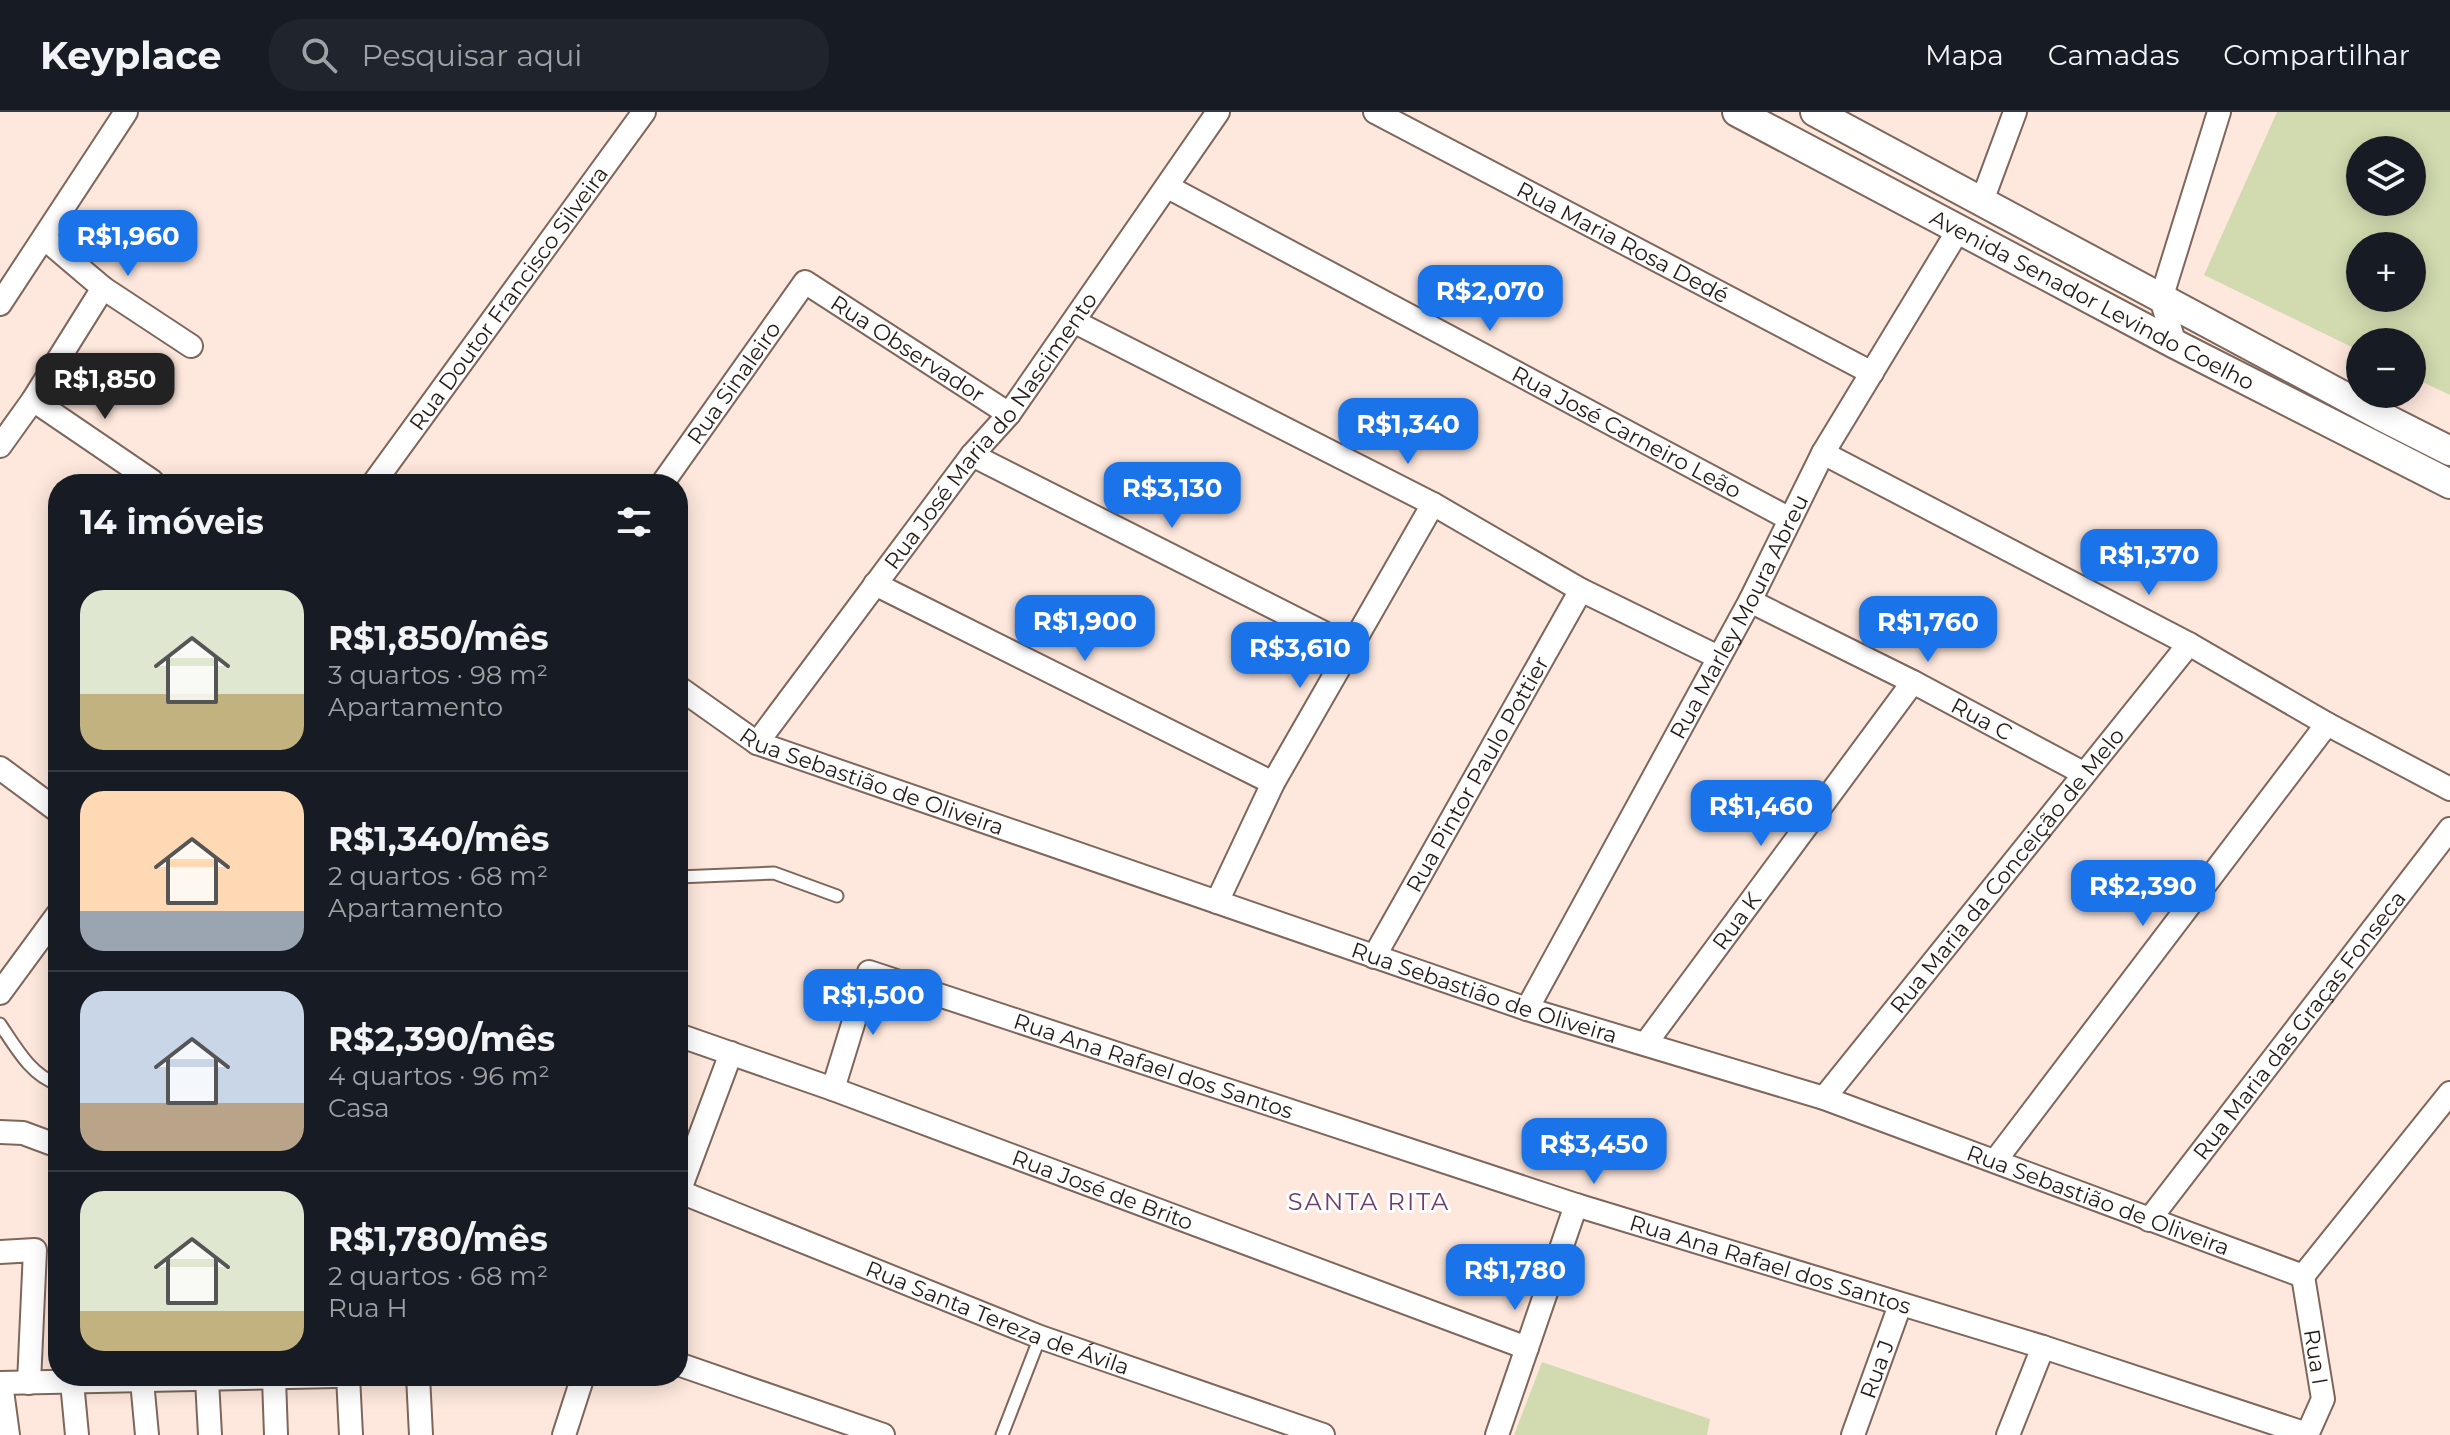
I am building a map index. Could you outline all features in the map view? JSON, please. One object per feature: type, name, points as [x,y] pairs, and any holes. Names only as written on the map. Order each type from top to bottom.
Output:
[{"type":"street","points":[[0,304],[7,279],[44,238],[126,112]]},
{"type":"street","name":"Rua Doutor Francisco Silveira","points":[[380,474],[644,112]]},
{"type":"street","name":"Rua José Maria do Nascimento","points":[[757,743],[972,455],[1009,414],[1218,112]]},
{"type":"street","name":"Rua Maria Rosa Dedé","points":[[1375,112],[1872,373]]},
{"type":"street","name":"Avenida Senador Levindo Coelho","points":[[1737,112],[2175,344],[2450,484]]},
{"type":"street","name":"Avenida Senador Levindo Coelho","points":[[1815,112],[1854,121],[1982,201],[2450,451]]},
{"type":"street","points":[[1982,201],[2015,112]]},
{"type":"street","points":[[2175,344],[2161,299],[2219,112]]},
{"type":"street","name":"Rua José Carneiro Leão","points":[[1168,187],[1790,519]]},
{"type":"street","name":"Rua Marley Moura Abreu","points":[[1527,1009],[1750,601],[1823,453],[1959,229]]},
{"type":"street","points":[[44,238],[103,288],[191,346]]},
{"type":"street","name":"Rua Observador","points":[[805,282],[1009,414]]},
{"type":"street","name":"Rua Sinaleiro","points":[[669,474],[805,282]]},
{"type":"street","points":[[0,446],[33,400],[103,288]]},
{"type":"street","points":[[1075,322],[1433,504],[1581,590],[1718,657]]},
{"type":"street","points":[[33,400],[142,474]]},
{"type":"street","points":[[1823,453],[2189,644],[2327,724],[2450,789]]},
{"type":"street","points":[[972,455],[1350,646]]},
{"type":"street","points":[[1217,902],[1273,783],[1433,504]]},
{"type":"street","points":[[875,584],[1273,783]]},
{"type":"street","name":"Rua Pintor Paulo Pottier","points":[[1374,957],[1581,590]]},
{"type":"street","name":"Rua C","points":[[1750,601],[1913,682],[2083,773]]},
{"type":"street","name":"Rua Maria da Conceição de Melo","points":[[1824,1098],[2189,644]]},
{"type":"street","name":"Rua K","points":[[1646,1043],[1913,682]]},
{"type":"street","name":"Rua Sebastião de Oliveira","points":[[688,694],[757,743],[1527,1009],[1824,1098],[2303,1276]]},
{"type":"street","points":[[1995,1161],[2327,724]]},
{"type":"street","points":[[0,768],[48,804]]},
{"type":"street","name":"Rua Maria das Graças Fonseca","points":[[2149,1220],[2450,829]]},
{"type":"street","points":[[0,993],[48,929]]},
{"type":"street","name":"Rua Ana Rafael dos Santos","points":[[833,1089],[869,972],[1576,1205],[2043,1347],[2307,1435]]},
{"type":"street","name":"Rua José de Brito","points":[[688,1038],[833,1089],[1527,1348]]},
{"type":"street","points":[[688,1168],[731,1053]]},
{"type":"street","points":[[2303,1276],[2450,1093]]},
{"type":"street","points":[[0,1132],[23,1133],[48,1142]]},
{"type":"street","name":"Rua Santa Tereza de Ávila","points":[[688,1196],[1040,1337],[1323,1435]]},
{"type":"street","points":[[1497,1435],[1576,1205]]},
{"type":"street","points":[[0,1252],[35,1250],[29,1383]]},
{"type":"street","name":"Rua I","points":[[2303,1276],[2323,1399],[2307,1435]]},
{"type":"street","name":"Rua J","points":[[1853,1435],[1900,1305]]},
{"type":"street","points":[[2008,1435],[2043,1347]]},
{"type":"street","points":[[688,1367],[883,1435]]},
{"type":"street","points":[[8,1435],[0,1383],[48,1382]]},
{"type":"street","points":[[77,1435],[85,1386]]},
{"type":"street","points":[[147,1435],[150,1386]]},
{"type":"street","points":[[207,1386],[210,1435]]},
{"type":"street","points":[[274,1386],[276,1435]]},
{"type":"street","points":[[349,1386],[351,1435]]},
{"type":"street","points":[[419,1386],[421,1435]]},
{"type":"street","points":[[564,1435],[580,1386]]},
{"type":"lane","points":[[688,877],[774,873],[837,896]]},
{"type":"lane","points":[[0,1024],[26,1062],[48,1080]]},
{"type":"lane","points":[[1002,1435],[1040,1337]]},
{"type":"green space","points":[[2277,112],[2450,112],[2450,395],[2426,384],[2426,328],[2346,328],[2346,344],[2204,275]]},
{"type":"green space","points":[[1542,1362],[1710,1419],[1707,1435],[1514,1435]]},
{"type":"district","name":"SANTA RITA","points":[[1369,1201]]}]
